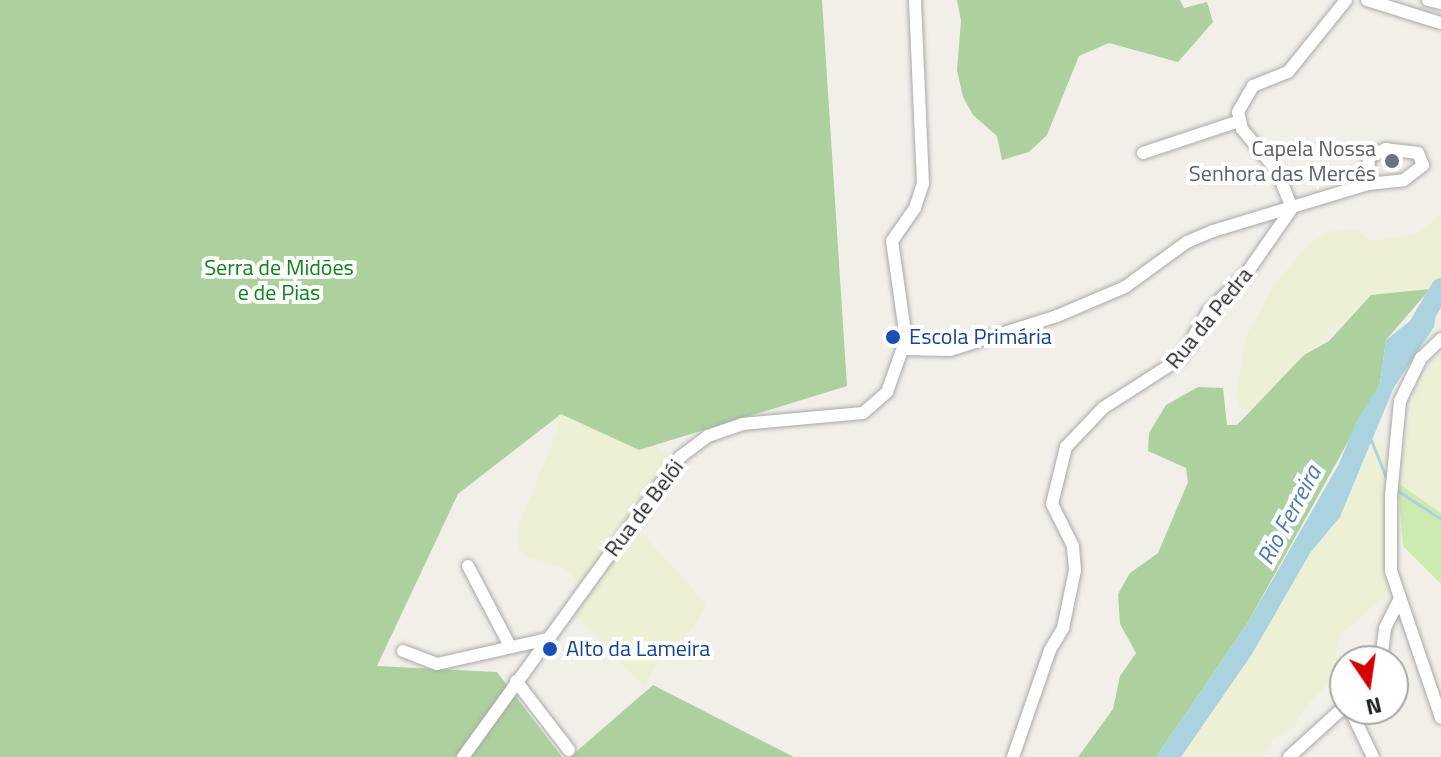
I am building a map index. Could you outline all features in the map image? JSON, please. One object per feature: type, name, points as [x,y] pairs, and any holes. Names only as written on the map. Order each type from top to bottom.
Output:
[{"type":"street","name":"Rua de Belói","points":[[463,757],[680,457],[708,436],[742,424],[863,413],[887,392],[904,349],[901,292],[891,253],[923,184],[915,0]]},
{"type":"street","points":[[1292,208],[1277,171],[1239,121],[1243,98],[1253,86],[1288,72],[1346,0]]},
{"type":"street","points":[[1367,0],[1441,23]]},
{"type":"street","points":[[1428,0],[1441,3]]},
{"type":"street","points":[[1143,153],[1239,121]]},
{"type":"street","points":[[904,349],[950,350],[1057,316],[1125,287],[1187,242],[1368,184],[1417,173],[1423,165],[1418,153],[1386,149],[1369,157],[1368,184]]},
{"type":"street","name":"Rua da Pedra","points":[[1013,757],[1050,650],[1063,628],[1075,570],[1073,546],[1052,504],[1066,447],[1103,408],[1181,358],[1208,312],[1246,274],[1292,208]]},
{"type":"street","points":[[1441,339],[1414,372],[1400,401],[1393,439],[1391,571],[1441,718]]},
{"type":"street","points":[[468,566],[510,646]]},
{"type":"street","points":[[1383,645],[1385,628],[1400,599]]},
{"type":"street","points":[[403,651],[437,664],[481,657],[510,646],[548,639]]},
{"type":"street","points":[[516,681],[569,750]]},
{"type":"street","points":[[1289,757],[1329,724]]},
{"type":"street","points":[[1357,725],[1373,757]]},
{"type":"green space","name":"Serra de Midões e de Pias","points":[[0,0],[822,0],[847,386],[639,450],[561,414],[458,494],[377,666],[497,672],[562,757],[0,757]]},
{"type":"green space","points":[[957,0],[1180,0],[1184,8],[1207,2],[1213,22],[1178,62],[1109,43],[1079,56],[1047,135],[1029,152],[1002,160],[997,136],[973,115],[963,97],[957,70],[961,21]]},
{"type":"green space","points":[[1441,214],[1441,284],[1396,296],[1371,295],[1251,409],[1240,408],[1236,395],[1246,336],[1276,282],[1312,241],[1331,231],[1357,230],[1371,241],[1417,234]]},
{"type":"green space","points":[[1430,289],[1386,340],[1380,384],[1247,624],[1156,757],[1078,757],[1113,709],[1120,676],[1136,653],[1120,624],[1118,594],[1130,573],[1158,553],[1188,482],[1186,468],[1148,451],[1149,433],[1166,405],[1198,387],[1223,388],[1227,425],[1237,425],[1304,355],[1329,341],[1371,295]]},
{"type":"green space","points":[[1441,349],[1441,513],[1398,483],[1415,391]]},
{"type":"green space","points":[[478,384],[654,445],[671,458],[671,481],[638,528],[707,605],[692,629],[659,660],[644,688],[576,614],[579,583],[564,568],[526,557],[519,549],[518,527],[558,429],[550,417]]},
{"type":"green space","points":[[1373,442],[1383,446],[1389,464],[1393,590],[1342,633],[1338,645],[1329,645],[1329,683],[1302,711],[1295,727],[1273,738],[1264,757],[1181,757],[1252,654],[1310,553],[1340,517]]},
{"type":"green space","points":[[1398,483],[1441,513],[1441,584],[1403,546]]},
{"type":"green space","points":[[653,685],[794,757],[570,757]]},
{"type":"water","points":[[1420,313],[1436,313],[1434,327],[1394,387],[1340,517],[1310,553],[1252,654],[1181,757],[1156,757],[1247,624],[1339,464],[1356,422],[1380,384],[1386,340]]},
{"type":"waterway","name":"Rio Ferreira","points":[[1412,337],[1441,288]]},
{"type":"waterway","points":[[1371,440],[1386,477]]},
{"type":"waterway","points":[[1398,491],[1441,519]]},
{"type":"place","name":"Capela Nossa Senhora das Mercês","points":[[1392,161]]},
{"type":"place","name":"Escola Primária","points":[[893,337]]},
{"type":"place","name":"Alto da Lameira","points":[[550,649]]}]
